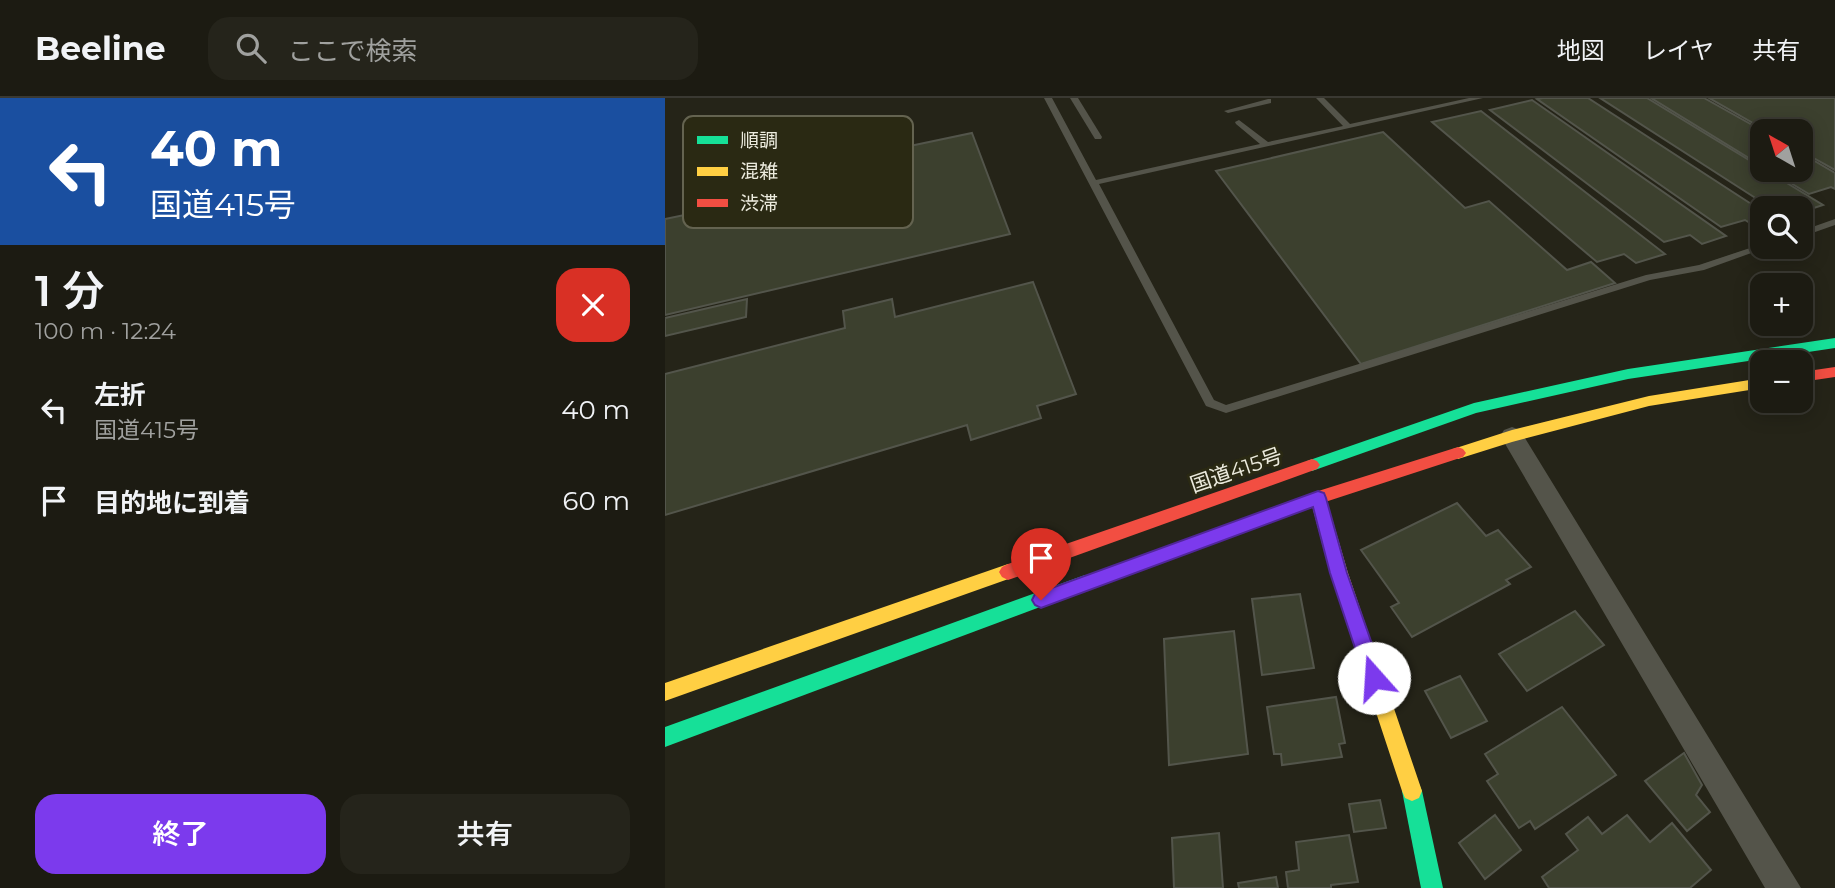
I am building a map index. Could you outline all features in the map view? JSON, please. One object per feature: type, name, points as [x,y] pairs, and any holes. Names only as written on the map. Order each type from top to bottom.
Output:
[{"type":"main road","name":"国道415号","points":[[665,692],[1474,408],[1628,374],[1835,343]]},
{"type":"main road","points":[[1813,375],[1835,372]]},
{"type":"main road","points":[[665,737],[1318,498],[1512,436],[1649,401],[1750,385]]},
{"type":"main road","points":[[1318,498],[1339,573],[1410,783],[1432,888]]},
{"type":"street","points":[[1512,436],[1784,888]]},
{"type":"lane","points":[[1048,98],[1210,403],[1226,409],[1649,277],[1701,268],[1750,251]]},
{"type":"lane","points":[[1074,98],[1098,137]]},
{"type":"lane","points":[[1319,98],[1349,127]]},
{"type":"lane","points":[[1094,183],[1479,98]]},
{"type":"lane","points":[[1232,115],[1228,111],[1268,101]]},
{"type":"lane","points":[[1239,122],[1266,145]]},
{"type":"lane","points":[[1813,230],[1835,222]]},
{"type":"building","points":[[1588,98],[1750,203],[1750,223],[1745,220],[1721,227],[1537,99]]},
{"type":"building","points":[[1600,98],[1647,98],[1750,161],[1750,182],[1785,182],[1808,196],[1752,196]]},
{"type":"building","points":[[1651,98],[1704,98],[1750,124],[1750,159]]},
{"type":"building","points":[[1709,98],[1835,98],[1835,170],[1813,158],[1813,119],[1750,119],[1750,121]]},
{"type":"building","points":[[1532,100],[1726,236],[1702,244],[1690,235],[1664,242],[1490,110]]},
{"type":"building","points":[[1481,111],[1665,254],[1636,263],[1624,254],[1597,262],[1432,122]]},
{"type":"building","points":[[1383,132],[1465,208],[1489,201],[1567,270],[1591,262],[1615,283],[1361,364],[1216,171]]},
{"type":"building","points":[[972,133],[1010,234],[665,315],[665,219],[683,215],[683,228],[913,228],[913,145]]},
{"type":"building","points":[[1813,160],[1835,173],[1835,189],[1831,187],[1809,194],[1789,182],[1813,182]]},
{"type":"building","points":[[1813,199],[1823,205],[1813,208]]},
{"type":"building","points":[[1033,282],[1076,394],[1037,406],[1041,418],[971,440],[967,425],[665,515],[665,374],[845,328],[843,311],[892,299],[895,317]]},
{"type":"building","points":[[747,299],[746,317],[665,336],[665,318]]},
{"type":"building","points":[[1457,503],[1486,536],[1498,530],[1531,567],[1506,580],[1510,584],[1412,637],[1391,607],[1399,603],[1361,550]]},
{"type":"building","points":[[1300,594],[1314,668],[1262,675],[1252,599]]},
{"type":"building","points":[[1575,611],[1604,645],[1527,691],[1499,654]]},
{"type":"building","points":[[1234,631],[1248,754],[1169,765],[1164,639]]},
{"type":"building","points":[[1460,676],[1487,721],[1451,738],[1425,691]]},
{"type":"building","points":[[1336,697],[1345,743],[1339,744],[1342,757],[1282,765],[1281,754],[1274,754],[1267,707]]},
{"type":"building","points":[[1562,707],[1616,775],[1535,829],[1530,821],[1519,828],[1487,781],[1498,774],[1485,754]]},
{"type":"building","points":[[1684,753],[1702,785],[1696,795],[1710,812],[1687,831],[1645,781]]},
{"type":"building","points":[[1380,800],[1386,828],[1354,832],[1349,804]]},
{"type":"building","points":[[1495,815],[1521,850],[1485,879],[1459,843]]},
{"type":"building","points":[[1627,815],[1650,842],[1672,823],[1711,870],[1690,888],[1549,888],[1542,877],[1578,850],[1566,834],[1588,817],[1602,834]]},
{"type":"building","points":[[1219,833],[1223,888],[1174,888],[1172,838]]},
{"type":"building","points":[[1349,835],[1358,882],[1331,885],[1331,888],[1288,888],[1286,872],[1299,870],[1296,842]]},
{"type":"building","points":[[1276,877],[1278,888],[1239,888],[1238,883]]},
{"type":"traffic: fast","points":[[1312,465],[1474,408],[1628,374],[1835,343]]},
{"type":"traffic: fast","points":[[665,737],[1085,583]]},
{"type":"traffic: fast","points":[[1412,791],[1432,888]]},
{"type":"traffic: slow","points":[[1458,453],[1512,436],[1649,401],[1750,385]]},
{"type":"traffic: slow","points":[[1318,498],[1339,573],[1412,791]]},
{"type":"traffic: slow","points":[[665,692],[1008,572]]},
{"type":"traffic: jam","points":[[1813,375],[1835,372]]},
{"type":"traffic: jam","points":[[1085,583],[1318,498],[1458,453]]},
{"type":"traffic: jam","points":[[1008,572],[1312,465]]},
{"type":"route","points":[[1041,600],[1318,498],[1339,573],[1374,678]]}]
